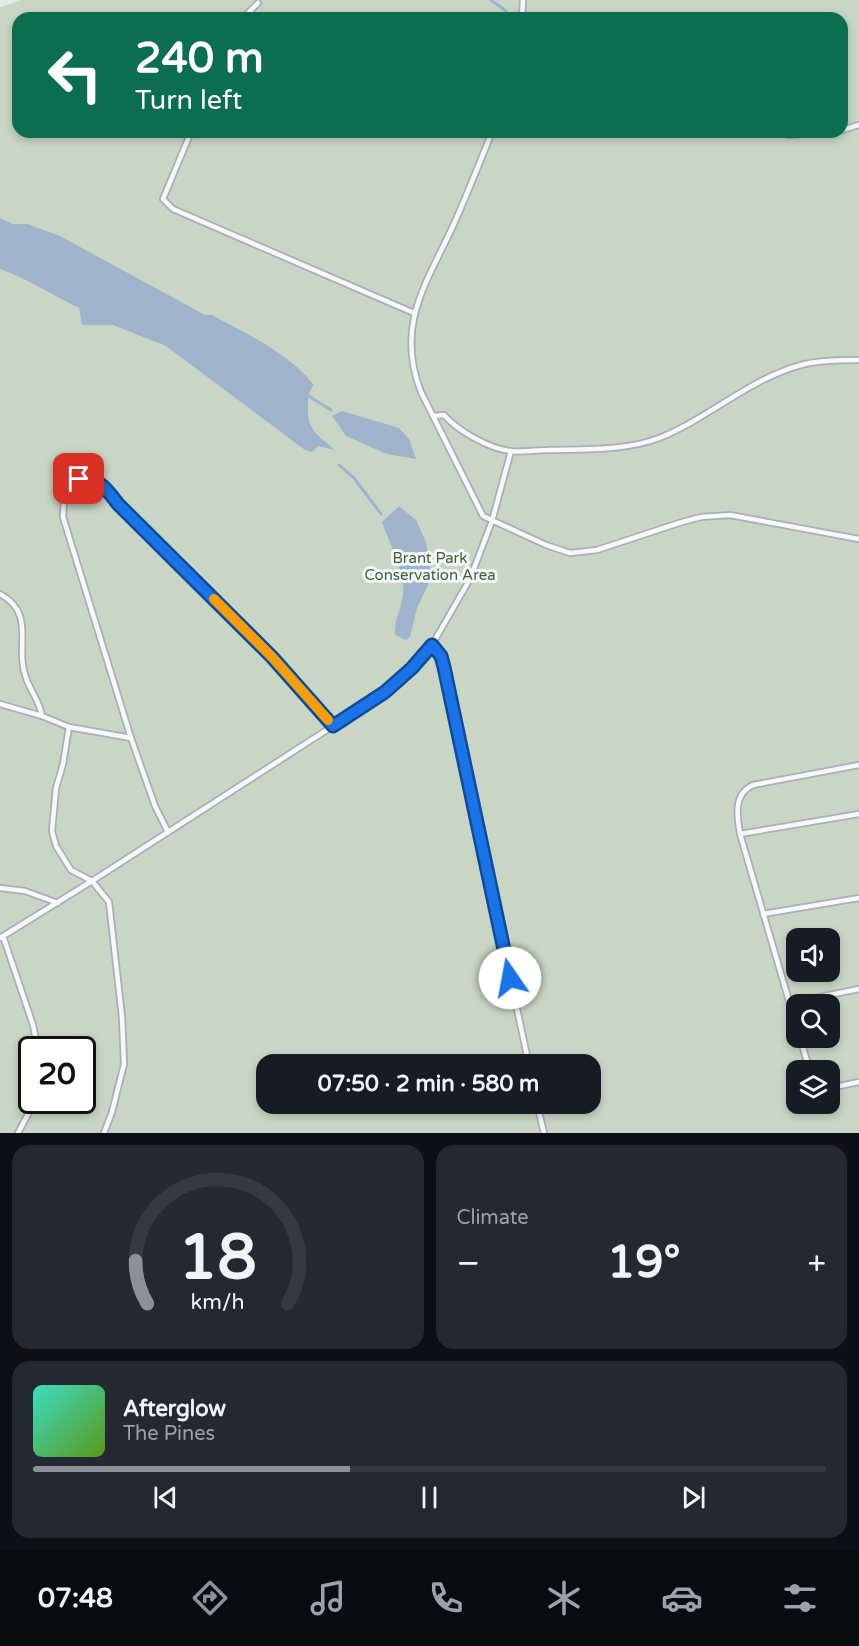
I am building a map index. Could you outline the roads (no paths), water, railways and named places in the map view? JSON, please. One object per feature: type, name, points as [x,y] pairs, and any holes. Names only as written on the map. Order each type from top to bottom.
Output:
[{"type":"lane","points":[[249,12],[258,3]]},
{"type":"lane","points":[[188,138],[163,199],[173,209],[414,314]]},
{"type":"lane","points":[[490,138],[473,182],[429,275],[414,314],[411,345],[415,377],[483,516],[546,545],[570,553],[597,550],[701,517],[730,514],[859,539]]},
{"type":"lane","points":[[434,416],[444,415],[462,431],[488,444],[511,451],[589,449],[644,443],[678,430],[734,396],[786,370],[828,360],[859,360]]},
{"type":"lane","points":[[35,1036],[30,1015],[2,937],[385,692],[412,668],[432,645],[470,579],[492,521],[511,451]]},
{"type":"lane","points":[[168,832],[154,806],[131,738],[63,517],[64,499],[79,479],[97,481],[107,489],[118,504],[272,657],[333,726]]},
{"type":"lane","points":[[0,594],[17,608],[23,623],[23,667],[41,707],[42,716]]},
{"type":"lane","points":[[432,645],[441,656],[444,667],[527,1054]]},
{"type":"lane","points":[[0,704],[42,716],[69,727],[131,738]]},
{"type":"lane","points":[[69,727],[63,764],[56,788],[52,831],[56,846],[71,870],[92,881],[109,902],[122,1017],[124,1064],[112,1112],[104,1133]]},
{"type":"lane","points":[[787,994],[740,834],[737,815],[739,799],[742,792],[748,788],[859,765]]},
{"type":"lane","points":[[740,834],[859,814]]},
{"type":"lane","points":[[0,888],[24,891],[58,903]]},
{"type":"lane","points":[[763,914],[859,898]]},
{"type":"lane","points":[[834,994],[859,989]]},
{"type":"lane","points":[[840,1086],[859,1082]]},
{"type":"lane","points":[[18,1133],[28,1114]]},
{"type":"lane","points":[[539,1114],[544,1133]]},
{"type":"water","points":[[0,218],[13,224],[27,224],[60,236],[205,315],[212,315],[280,354],[304,373],[314,385],[308,398],[308,416],[315,432],[335,450],[318,446],[312,452],[305,450],[166,346],[113,325],[82,325],[79,308],[0,269]]},
{"type":"water","points":[[342,411],[399,428],[409,439],[416,459],[387,454],[346,436],[332,416]]},
{"type":"water","points":[[399,506],[416,520],[426,542],[431,569],[430,581],[417,608],[410,637],[406,640],[395,635],[402,599],[402,577],[382,522]]},
{"type":"waterway","points":[[491,0],[506,11]]},
{"type":"waterway","points":[[307,395],[331,410]]},
{"type":"waterway","points":[[339,465],[354,478],[381,514]]},
{"type":"park label","name":"Brant Park Conservation Area","points":[[430,566]]}]
